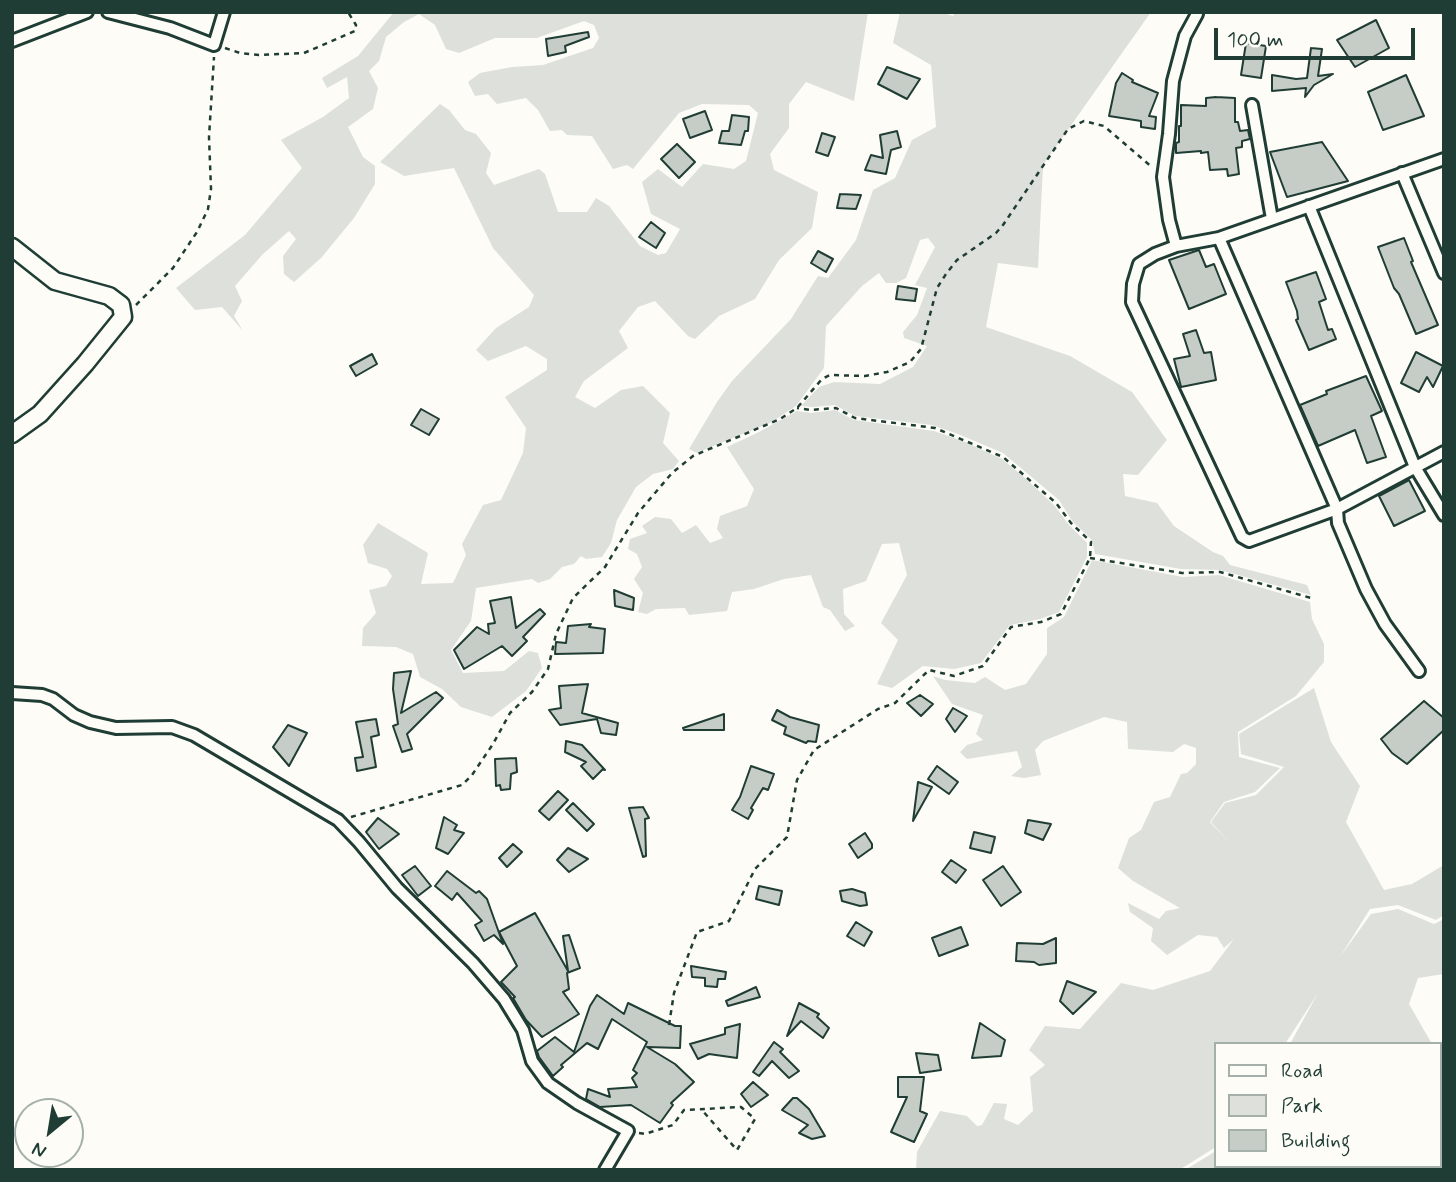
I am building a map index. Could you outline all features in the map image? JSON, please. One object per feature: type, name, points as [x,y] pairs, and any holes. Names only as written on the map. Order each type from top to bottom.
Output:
[{"type":"main road","points":[[12,247],[55,281],[109,296],[121,305],[123,317],[40,414],[12,433]]},
{"type":"street","points":[[12,41],[87,12]]},
{"type":"street","points":[[108,12],[170,28],[214,45],[224,12]]},
{"type":"street","points":[[1176,246],[1168,220],[1163,177],[1172,81],[1185,36],[1198,14]]},
{"type":"street","points":[[1252,105],[1272,219]]},
{"type":"street","points":[[1444,159],[1219,238],[1176,246],[1155,254],[1139,264],[1133,284],[1132,302],[1242,537],[1249,541],[1337,509],[1444,452]]},
{"type":"street","points":[[1402,173],[1444,273]]},
{"type":"street","points":[[1309,206],[1415,467],[1444,515]]},
{"type":"street","points":[[1219,238],[1337,509],[1338,523],[1366,589],[1385,624],[1419,671]]},
{"type":"street","points":[[12,693],[42,695],[53,699],[90,722],[116,728],[172,727],[194,735],[338,820],[397,888],[473,963],[504,999],[523,1030],[532,1061],[548,1083],[577,1103],[628,1131],[605,1170]]},
{"type":"path","points":[[123,317],[173,268],[197,232],[208,209],[211,189],[209,137],[214,90],[214,45],[240,53],[304,53],[355,31],[356,25],[348,12]]},
{"type":"path","points":[[338,820],[462,785],[476,770],[510,713],[532,692],[548,669],[556,634],[573,597],[605,567],[638,513],[661,484],[693,456],[765,427],[797,408],[822,379],[830,376],[865,376],[887,372],[901,368],[915,358],[921,349],[937,288],[946,274],[957,260],[996,233],[1003,225],[1062,136],[1076,123],[1091,121],[1104,126],[1163,177]]},
{"type":"path","points":[[669,1025],[674,993],[697,932],[729,921],[755,869],[787,837],[797,780],[814,750],[878,709],[895,703],[929,670],[954,676],[983,666],[1011,627],[1041,622],[1061,614],[1090,558],[1091,542],[1071,523],[1056,503],[1003,457],[935,428],[855,418],[836,408],[797,408]]},
{"type":"path","points":[[1090,558],[1182,573],[1220,572],[1311,598]]},
{"type":"path","points":[[628,1131],[645,1134],[673,1125],[684,1110],[701,1109],[741,1107],[755,1119],[737,1150],[701,1109]]},
{"type":"green space","points":[[394,12],[868,12],[854,101],[806,82],[789,104],[789,128],[770,154],[774,170],[818,192],[812,228],[779,260],[755,299],[719,316],[695,339],[688,336],[655,301],[638,307],[619,331],[628,348],[584,381],[575,397],[595,408],[621,390],[643,386],[670,413],[663,443],[679,461],[673,469],[653,474],[636,487],[617,520],[611,543],[602,557],[586,559],[581,556],[574,564],[562,567],[550,579],[538,583],[532,579],[476,588],[471,621],[451,650],[463,673],[504,671],[529,651],[538,653],[542,668],[526,691],[492,717],[461,707],[442,689],[420,677],[413,654],[396,647],[362,646],[363,628],[376,613],[369,590],[386,586],[392,576],[387,569],[368,563],[363,545],[378,523],[428,553],[421,584],[453,583],[466,555],[462,544],[483,505],[501,500],[523,453],[526,428],[505,397],[547,370],[547,359],[526,346],[488,361],[476,350],[496,328],[529,307],[534,295],[493,248],[454,168],[404,176],[380,162],[440,104],[449,110],[465,130],[476,134],[491,153],[486,173],[494,185],[539,169],[545,174],[558,212],[587,212],[596,198],[609,206],[640,246],[658,255],[666,253],[680,229],[651,214],[642,182],[658,169],[682,187],[703,164],[734,169],[746,161],[758,113],[749,105],[702,104],[679,113],[633,169],[627,165],[613,169],[592,136],[567,135],[562,130],[550,131],[538,110],[526,98],[497,104],[488,94],[475,96],[468,82],[480,73],[543,65],[593,48],[599,38],[594,25],[584,21],[537,38],[495,38],[459,53],[446,49],[435,25],[419,14],[386,37],[379,61],[369,71],[378,88],[373,109],[348,127],[363,157],[375,166],[375,184],[354,218],[321,258],[294,282],[284,274],[283,256],[296,239],[289,231],[262,255],[235,286],[242,301],[234,316],[243,331],[222,307],[195,310],[176,288],[245,235],[302,168],[281,140],[323,117],[349,98],[347,77],[327,88],[322,78],[358,56]]},
{"type":"green space","points":[[900,12],[941,12],[953,16],[955,12],[1151,12],[1043,165],[1038,268],[998,263],[986,327],[1070,356],[1132,392],[1167,440],[1138,475],[1123,474],[1125,496],[1157,503],[1174,526],[1223,556],[1230,565],[1307,585],[1311,595],[1220,570],[1181,569],[1095,554],[1092,540],[1073,522],[1059,500],[1003,453],[932,425],[855,416],[835,405],[801,406],[819,387],[834,382],[880,384],[913,367],[927,346],[904,338],[903,332],[917,315],[927,288],[915,285],[935,247],[928,238],[920,240],[906,278],[896,283],[886,283],[879,273],[862,286],[826,326],[824,368],[796,406],[770,423],[697,453],[689,449],[732,381],[791,319],[818,276],[828,278],[856,240],[873,190],[895,178],[912,140],[936,127],[931,65],[893,43]]},
{"type":"green space","points":[[835,410],[854,420],[934,431],[963,441],[1002,459],[1025,478],[1054,505],[1087,543],[1087,557],[1059,612],[1010,625],[981,663],[954,669],[923,666],[892,688],[877,684],[898,640],[881,623],[907,575],[899,543],[882,544],[866,581],[843,589],[844,614],[855,626],[845,631],[830,610],[823,607],[811,575],[732,592],[727,611],[689,615],[685,608],[656,609],[647,614],[638,612],[643,593],[634,579],[642,567],[637,554],[628,549],[630,539],[647,533],[642,526],[655,517],[671,519],[682,533],[696,525],[710,543],[723,538],[717,529],[720,516],[747,506],[754,489],[727,447],[797,411],[811,413]]},
{"type":"green space","points":[[1092,560],[1183,577],[1219,575],[1310,602],[1312,619],[1324,644],[1324,662],[1296,696],[1238,732],[1239,757],[1280,768],[1255,792],[1224,802],[1210,822],[1233,846],[1211,822],[1225,803],[1256,795],[1284,767],[1241,754],[1239,734],[1314,688],[1331,742],[1360,786],[1346,822],[1384,890],[1412,884],[1444,865],[1444,915],[1436,920],[1398,905],[1370,909],[1340,957],[1371,914],[1398,909],[1434,924],[1444,919],[1444,974],[1418,978],[1409,1004],[1431,1042],[1291,1042],[1318,993],[1286,1042],[1214,1042],[1214,1148],[1179,1170],[916,1170],[917,1152],[940,1111],[967,1116],[977,1126],[982,1125],[994,1103],[1007,1104],[1004,1119],[1018,1125],[1033,1111],[1030,1077],[1045,1065],[1029,1050],[1045,1026],[1080,1029],[1121,983],[1153,990],[1210,971],[1234,939],[1224,948],[1217,937],[1198,935],[1167,955],[1151,941],[1153,928],[1130,912],[1128,903],[1159,919],[1166,911],[1180,908],[1133,881],[1118,868],[1129,838],[1141,830],[1154,802],[1170,797],[1181,774],[1187,773],[1196,764],[1196,748],[1184,744],[1173,752],[1128,749],[1127,722],[1104,717],[1043,741],[1035,750],[1041,775],[1024,778],[1011,776],[1022,767],[1017,751],[967,759],[960,752],[967,745],[983,740],[976,734],[983,715],[952,704],[933,676],[975,683],[985,677],[1005,690],[1026,684],[1047,654],[1047,628],[1064,617]]},
{"type":"green space","points":[[1214,1152],[1214,1168],[1396,1168],[1391,1170],[1185,1170]]},
{"type":"building","points":[[1376,20],[1389,48],[1355,67],[1337,40]]},
{"type":"building","points":[[588,32],[589,37],[565,46],[566,52],[548,56],[546,39]]},
{"type":"building","points":[[1246,43],[1266,46],[1261,78],[1241,75]]},
{"type":"building","points":[[1311,48],[1322,49],[1318,76],[1333,74],[1314,85],[1305,97],[1306,88],[1272,91],[1272,75],[1307,78]]},
{"type":"building","points":[[887,67],[920,79],[907,99],[878,84]]},
{"type":"building","points":[[1122,73],[1133,80],[1132,82],[1158,93],[1149,116],[1156,117],[1155,129],[1141,127],[1141,121],[1109,116],[1116,83]]},
{"type":"building","points":[[1406,75],[1424,116],[1383,130],[1368,92]]},
{"type":"building","points":[[1206,98],[1235,98],[1235,122],[1238,122],[1240,131],[1248,130],[1250,139],[1242,141],[1242,147],[1236,148],[1239,174],[1228,176],[1227,169],[1210,170],[1208,152],[1176,153],[1181,126],[1181,105],[1206,106]]},
{"type":"building","points":[[705,111],[712,130],[690,138],[683,119]]},
{"type":"building","points":[[732,115],[749,117],[748,131],[745,131],[741,145],[719,143],[722,131],[729,131]]},
{"type":"building","points":[[897,131],[901,147],[891,150],[886,174],[865,170],[871,155],[883,158],[880,135]]},
{"type":"building","points":[[822,133],[835,137],[828,156],[816,152]]},
{"type":"building","points":[[1322,142],[1348,181],[1287,197],[1270,152]]},
{"type":"building","points":[[677,144],[695,162],[679,178],[661,159]]},
{"type":"building","points":[[840,194],[861,195],[856,209],[837,208]]},
{"type":"building","points":[[651,222],[665,233],[656,248],[639,237]]},
{"type":"building","points":[[1404,238],[1413,261],[1411,262],[1438,325],[1416,334],[1378,247]]},
{"type":"building","points":[[1199,250],[1206,267],[1214,264],[1226,294],[1189,309],[1169,260]]},
{"type":"building","points":[[818,251],[833,259],[826,272],[811,263]]},
{"type":"building","points":[[1316,272],[1326,299],[1319,302],[1328,330],[1332,329],[1336,339],[1309,350],[1296,320],[1297,311],[1286,282]]},
{"type":"building","points":[[898,286],[917,289],[915,301],[896,299]]},
{"type":"building","points":[[1196,330],[1204,353],[1211,352],[1216,380],[1181,387],[1174,359],[1190,356],[1183,334]]},
{"type":"building","points":[[1416,352],[1443,366],[1433,387],[1427,377],[1419,392],[1401,383]]},
{"type":"building","points":[[372,354],[377,364],[356,376],[350,366]]},
{"type":"building","points":[[1366,376],[1382,411],[1371,416],[1386,457],[1367,463],[1355,430],[1318,446],[1300,405],[1327,394],[1326,391]]},
{"type":"building","points":[[421,409],[439,419],[429,435],[411,425]]},
{"type":"building","points":[[1409,480],[1425,511],[1394,526],[1379,496]]},
{"type":"building","points":[[614,590],[634,598],[633,610],[615,606]]},
{"type":"building","points":[[511,597],[516,628],[540,609],[545,614],[523,637],[527,641],[512,656],[502,646],[464,669],[454,650],[477,627],[489,634],[488,624],[495,623],[490,601]]},
{"type":"building","points":[[591,624],[589,627],[605,629],[603,653],[555,654],[556,642],[566,643],[568,626]]},
{"type":"building","points":[[411,671],[401,713],[436,692],[443,698],[407,734],[412,749],[402,752],[393,726],[398,724],[393,689],[394,673]]},
{"type":"building","points":[[588,684],[582,713],[618,723],[616,735],[601,733],[597,719],[560,725],[549,710],[561,708],[559,686]]},
{"type":"building","points":[[920,695],[933,704],[921,716],[907,703]]},
{"type":"building","points":[[1424,701],[1444,718],[1444,730],[1407,764],[1392,753],[1381,739]]},
{"type":"building","points":[[953,708],[967,716],[955,732],[946,719]]},
{"type":"building","points":[[777,710],[790,717],[819,725],[816,742],[806,743],[784,734],[786,727],[772,720]]},
{"type":"building","points":[[724,714],[724,730],[683,728]]},
{"type":"building","points":[[376,719],[379,735],[371,737],[376,767],[357,771],[355,758],[363,757],[356,722]]},
{"type":"building","points":[[288,725],[307,733],[289,766],[273,747]]},
{"type":"building","points":[[566,741],[582,745],[605,770],[593,779],[581,766],[586,762],[565,752]]},
{"type":"building","points":[[516,758],[517,772],[511,774],[510,789],[501,790],[500,785],[496,786],[495,759]]},
{"type":"building","points":[[751,766],[774,774],[768,790],[763,788],[751,808],[753,810],[748,819],[732,810],[740,797]]},
{"type":"building","points":[[937,766],[958,782],[949,794],[928,779]]},
{"type":"building","points":[[918,782],[932,787],[913,821]]},
{"type":"building","points":[[558,791],[568,800],[549,820],[539,811]]},
{"type":"building","points":[[573,803],[594,824],[587,831],[566,810]]},
{"type":"building","points":[[643,807],[649,818],[645,819],[646,856],[643,857],[629,808]]},
{"type":"building","points":[[444,817],[457,825],[454,830],[464,833],[448,854],[436,848]]},
{"type":"building","points":[[378,818],[399,834],[379,849],[366,832]]},
{"type":"building","points":[[1028,820],[1051,824],[1043,840],[1025,833]]},
{"type":"building","points":[[974,832],[995,837],[991,853],[970,848]]},
{"type":"building","points":[[865,833],[872,848],[858,858],[849,844]]},
{"type":"building","points":[[513,844],[522,852],[507,867],[499,858]]},
{"type":"building","points":[[568,848],[588,859],[569,872],[557,860]]},
{"type":"building","points":[[951,860],[966,870],[956,883],[942,872]]},
{"type":"building","points":[[415,866],[431,886],[418,896],[402,875]]},
{"type":"building","points":[[1003,866],[1021,892],[1001,906],[983,880]]},
{"type":"building","points":[[447,871],[487,899],[503,944],[494,935],[484,941],[475,925],[482,921],[457,893],[452,900],[435,886]]},
{"type":"building","points":[[759,886],[782,891],[779,905],[756,899]]},
{"type":"building","points":[[852,889],[865,893],[867,905],[842,901],[840,891]]},
{"type":"building","points":[[535,913],[568,971],[563,936],[569,935],[580,968],[567,973],[569,989],[563,992],[579,1014],[542,1037],[526,1020],[513,998],[515,997],[501,982],[517,966],[499,932]]},
{"type":"building","points":[[856,922],[872,932],[864,946],[847,936]]},
{"type":"building","points":[[961,927],[968,945],[939,956],[932,938]]},
{"type":"building","points":[[1056,938],[1056,963],[1039,965],[1016,961],[1017,943],[1043,944]]},
{"type":"building","points":[[691,966],[726,972],[725,979],[718,979],[717,987],[705,986],[705,978],[692,977]]},
{"type":"building","points":[[1067,981],[1096,992],[1073,1014],[1060,1001]]},
{"type":"building","points":[[756,987],[760,997],[728,1006],[726,1001]]},
{"type":"building","points":[[597,995],[624,1014],[628,1003],[675,1026],[681,1026],[680,1048],[647,1047],[675,1064],[694,1082],[671,1103],[673,1105],[660,1123],[631,1105],[600,1107],[586,1099],[588,1089],[610,1097],[608,1089],[637,1087],[632,1078],[637,1073],[633,1070],[647,1042],[612,1019],[598,1049],[587,1043],[561,1065],[563,1067],[553,1076],[539,1057],[537,1051],[555,1037],[574,1052],[590,1006]]},
{"type":"building","points":[[799,1003],[819,1014],[817,1017],[829,1028],[823,1038],[801,1021],[787,1036]]},
{"type":"building","points":[[980,1023],[1005,1040],[1001,1056],[972,1058]]},
{"type":"building","points":[[740,1024],[737,1058],[709,1054],[698,1059],[690,1044],[725,1034],[725,1028]]},
{"type":"building","points":[[774,1042],[783,1049],[780,1052],[799,1071],[789,1078],[772,1061],[759,1076],[753,1072]]},
{"type":"building","points":[[916,1053],[938,1055],[941,1070],[920,1073]]},
{"type":"building","points":[[898,1077],[924,1077],[920,1111],[927,1114],[914,1142],[891,1132],[907,1097],[898,1097]]},
{"type":"building","points":[[753,1082],[768,1095],[751,1107],[741,1094]]},
{"type":"building","points":[[793,1098],[797,1098],[809,1109],[825,1136],[812,1139],[799,1133],[808,1125],[782,1110]]}]
